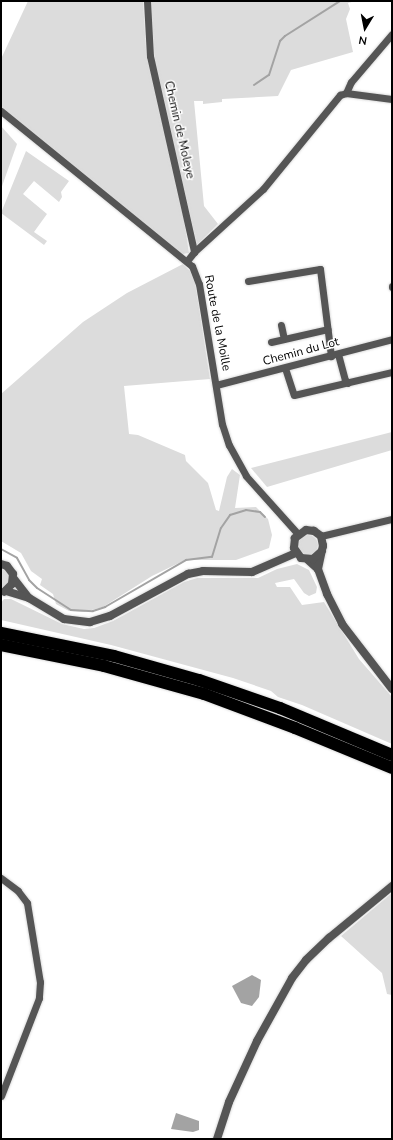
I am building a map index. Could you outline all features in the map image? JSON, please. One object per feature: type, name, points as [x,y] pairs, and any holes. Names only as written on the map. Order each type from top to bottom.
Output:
[{"type":"highway","points":[[1,633],[114,656],[199,680],[280,708],[392,755]]},
{"type":"highway","points":[[1,645],[104,666],[204,694],[277,720],[392,768]]},
{"type":"street","name":"Chemin de Moleye","points":[[147,1],[150,56],[194,252]]},
{"type":"street","points":[[346,94],[351,82],[392,34]]},
{"type":"street","points":[[187,261],[194,252],[263,189],[290,159],[337,97],[346,94],[392,99]]},
{"type":"street","name":"Route de la Moille","points":[[1,111],[187,261],[194,271],[199,284],[222,424],[232,454],[246,476],[298,534]]},
{"type":"street","points":[[248,281],[320,269],[328,329],[334,355],[344,380],[348,383]]},
{"type":"street","points":[[281,324],[284,339]]},
{"type":"street","points":[[271,342],[328,329]]},
{"type":"street","name":"Chemin du Lot","points":[[216,385],[392,339]]},
{"type":"street","points":[[285,368],[294,395],[392,372]]},
{"type":"street","points":[[392,519],[321,536],[310,530],[298,534],[293,543],[296,553],[308,560],[318,569],[326,594],[342,624],[392,689]]},
{"type":"street","points":[[318,569],[322,551],[321,536]]},
{"type":"street","points":[[308,560],[316,558],[322,551]]},
{"type":"street","points":[[14,579],[3,593],[29,598],[64,618],[77,622],[96,621],[110,616],[188,574],[203,571],[252,572],[296,553]]},
{"type":"street","points":[[1,564],[11,569],[14,579],[29,598]]},
{"type":"street","points":[[1,878],[18,891],[27,903],[40,982],[39,998],[1,1096]]},
{"type":"street","points":[[217,1139],[229,1102],[257,1041],[292,978],[306,960],[329,938],[392,886]]},
{"type":"shaded area","points":[[28,1],[143,1],[146,50],[181,200],[189,253],[183,254],[178,251],[1,107],[1,59]]},
{"type":"shaded area","points":[[151,1],[355,1],[348,3],[350,9],[346,19],[353,52],[291,70],[278,96],[222,99],[222,102],[203,104],[203,101],[194,101],[204,206],[218,224],[197,245],[155,65]]},
{"type":"shaded area","points":[[1,126],[17,144],[1,189]]},
{"type":"shaded area","points":[[26,151],[69,181],[61,192],[62,197],[59,202],[34,181],[23,194],[47,214],[34,232],[47,241],[44,245],[1,213]]},
{"type":"shaded area","points":[[183,264],[190,271],[195,282],[210,379],[124,386],[129,434],[138,435],[185,455],[186,461],[208,483],[216,510],[219,511],[227,477],[232,469],[240,475],[235,508],[256,507],[268,519],[272,535],[269,548],[236,560],[185,560],[152,576],[103,607],[84,612],[69,611],[56,604],[53,594],[40,585],[42,579],[31,571],[21,553],[1,541],[1,394],[83,322],[127,293]]},
{"type":"shaded area","points":[[392,432],[392,450],[267,487],[251,468]]},
{"type":"shaded area","points":[[304,535],[312,535],[318,541],[318,549],[312,555],[304,555],[298,549],[298,541]]},
{"type":"shaded area","points":[[297,564],[309,570],[317,587],[316,593],[309,596],[304,593],[294,579],[275,583],[277,587],[290,587],[302,605],[324,602],[359,659],[392,697],[392,744],[302,705],[278,697],[271,691],[233,678],[111,645],[1,620],[1,603],[4,599],[11,599],[62,624],[84,629],[94,628],[113,621],[184,582],[197,578],[258,578],[277,569]]},
{"type":"shaded area","points":[[1,568],[8,572],[10,579],[7,585],[1,588]]},
{"type":"shaded area","points":[[392,893],[392,995],[387,994],[382,973],[341,936]]},
{"type":"shaded area","points":[[252,975],[261,980],[259,997],[252,1006],[241,1003],[232,986]]},
{"type":"shaded area","points":[[176,1113],[199,1121],[199,1130],[193,1132],[171,1129]]},
{"type":"waterway","points":[[254,85],[269,75],[280,41],[285,36],[340,1]]},
{"type":"waterway","points":[[1,549],[17,558],[29,580],[37,588],[71,610],[93,611],[105,607],[186,560],[212,557],[221,528],[230,515],[246,510],[260,512],[265,517]]}]
